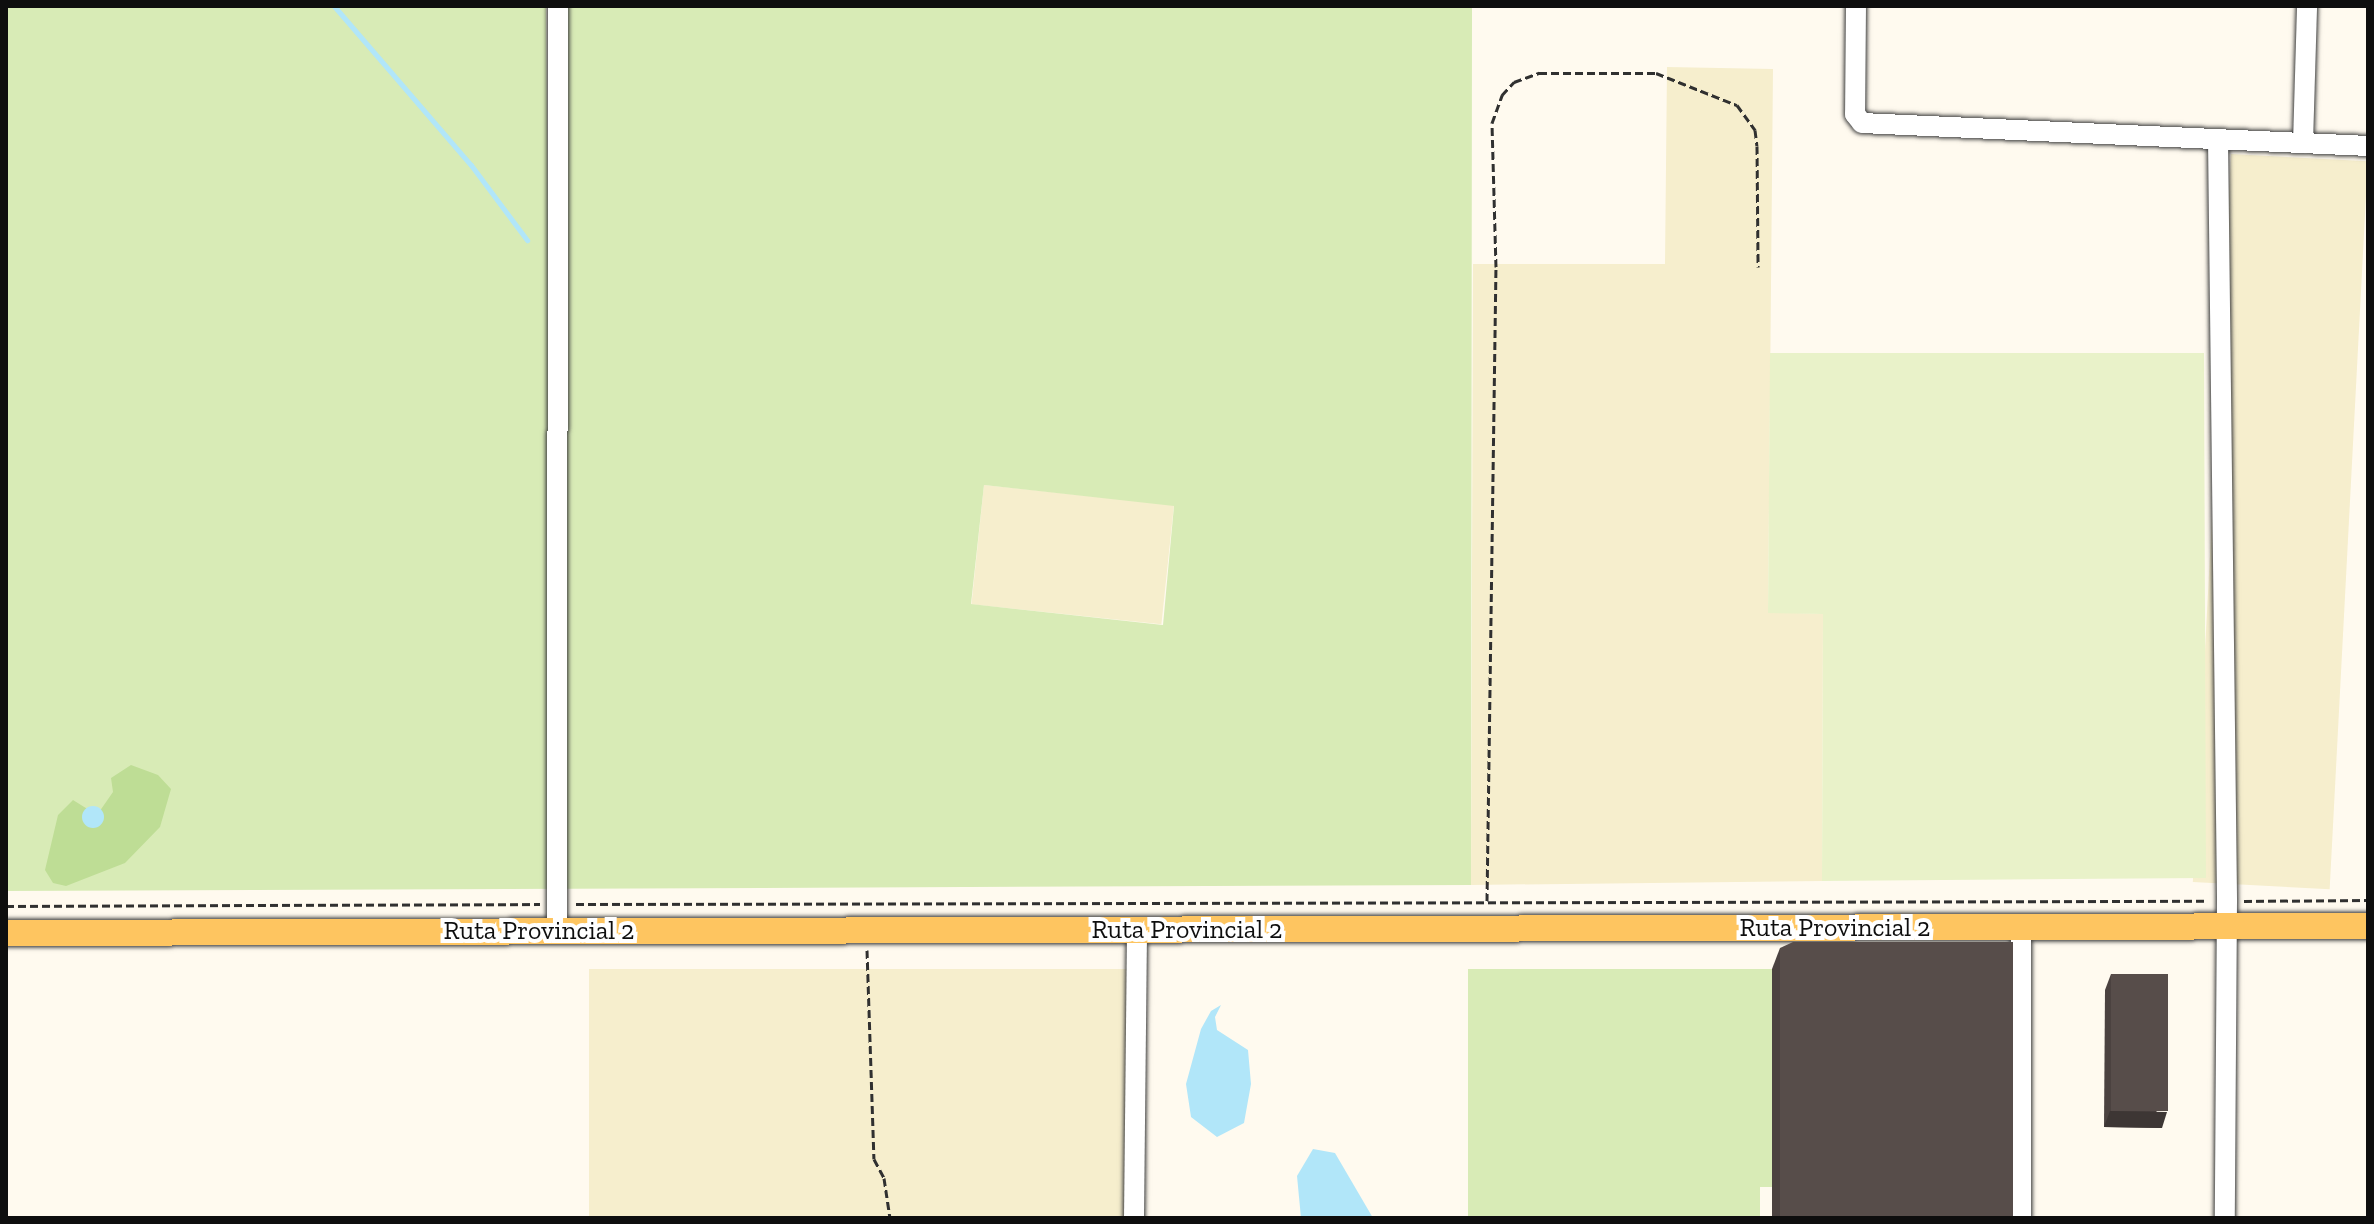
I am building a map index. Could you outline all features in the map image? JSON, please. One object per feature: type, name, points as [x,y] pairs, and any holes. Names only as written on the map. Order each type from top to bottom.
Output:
[{"type":"main road","name":"Ruta Provincial 2","points":[[6,933],[2021,927],[2227,914],[2368,926]]},
{"type":"street","points":[[557,931],[558,6]]},
{"type":"street","points":[[1856,6],[1856,119],[2368,146]]},
{"type":"street","points":[[2303,143],[2307,6]]},
{"type":"street","points":[[2218,139],[2227,914],[2225,1218]]},
{"type":"street","points":[[2021,927],[2021,1218]]},
{"type":"street","points":[[1134,1218],[1137,930]]},
{"type":"path","points":[[1488,929],[1496,267],[1492,123],[1502,95],[1514,82],[1539,73],[1656,73],[1737,105],[1755,130],[1758,267]]},
{"type":"path","points":[[6,906],[1487,902],[2227,914],[2368,900]]},
{"type":"path","points":[[866,931],[874,1159],[884,1178],[890,1218]]},
{"type":"shaded area","points":[[1667,67],[1773,69],[1768,612],[1823,614],[1822,881],[1471,885],[1473,264],[1665,264]]},
{"type":"shaded area","points":[[2231,154],[2368,161],[2330,889],[2193,882]]},
{"type":"shaded area","points":[[984,485],[1174,505],[1161,624],[971,604]]},
{"type":"shaded area","points":[[589,969],[1136,969],[1136,1218],[589,1218]]},
{"type":"green space","points":[[6,6],[546,6],[548,230],[568,6],[1472,6],[1471,885],[6,891]],"holes":[[[984,485],[1174,506],[1163,625],[971,604]]]},
{"type":"green space","points":[[1770,353],[2204,353],[2206,878],[1822,881],[1823,614],[1768,613]]},
{"type":"green space","points":[[131,765],[158,775],[171,789],[160,827],[125,863],[66,886],[53,883],[45,870],[58,815],[73,800],[97,815],[113,792],[111,778]]},
{"type":"green space","points":[[1468,969],[1772,969],[1772,1187],[1760,1187],[1760,1218],[1468,1218]]},
{"type":"water","points":[[93,806],[101,809],[104,817],[101,825],[93,828],[85,825],[82,817],[85,809]]},
{"type":"water","points":[[1221,1005],[1215,1017],[1217,1030],[1248,1050],[1251,1084],[1244,1123],[1217,1137],[1191,1117],[1186,1084],[1201,1029],[1211,1011]]},
{"type":"water","points":[[1313,1149],[1335,1153],[1373,1218],[1301,1218],[1297,1176]]},
{"type":"building","points":[[1793,942],[2013,942],[2013,1218],[1780,1218],[1780,948]]},
{"type":"building","points":[[2111,974],[2168,974],[2168,1111],[2111,1111]]},
{"type":"waterway","points":[[334,6],[471,165],[527,240]]}]
